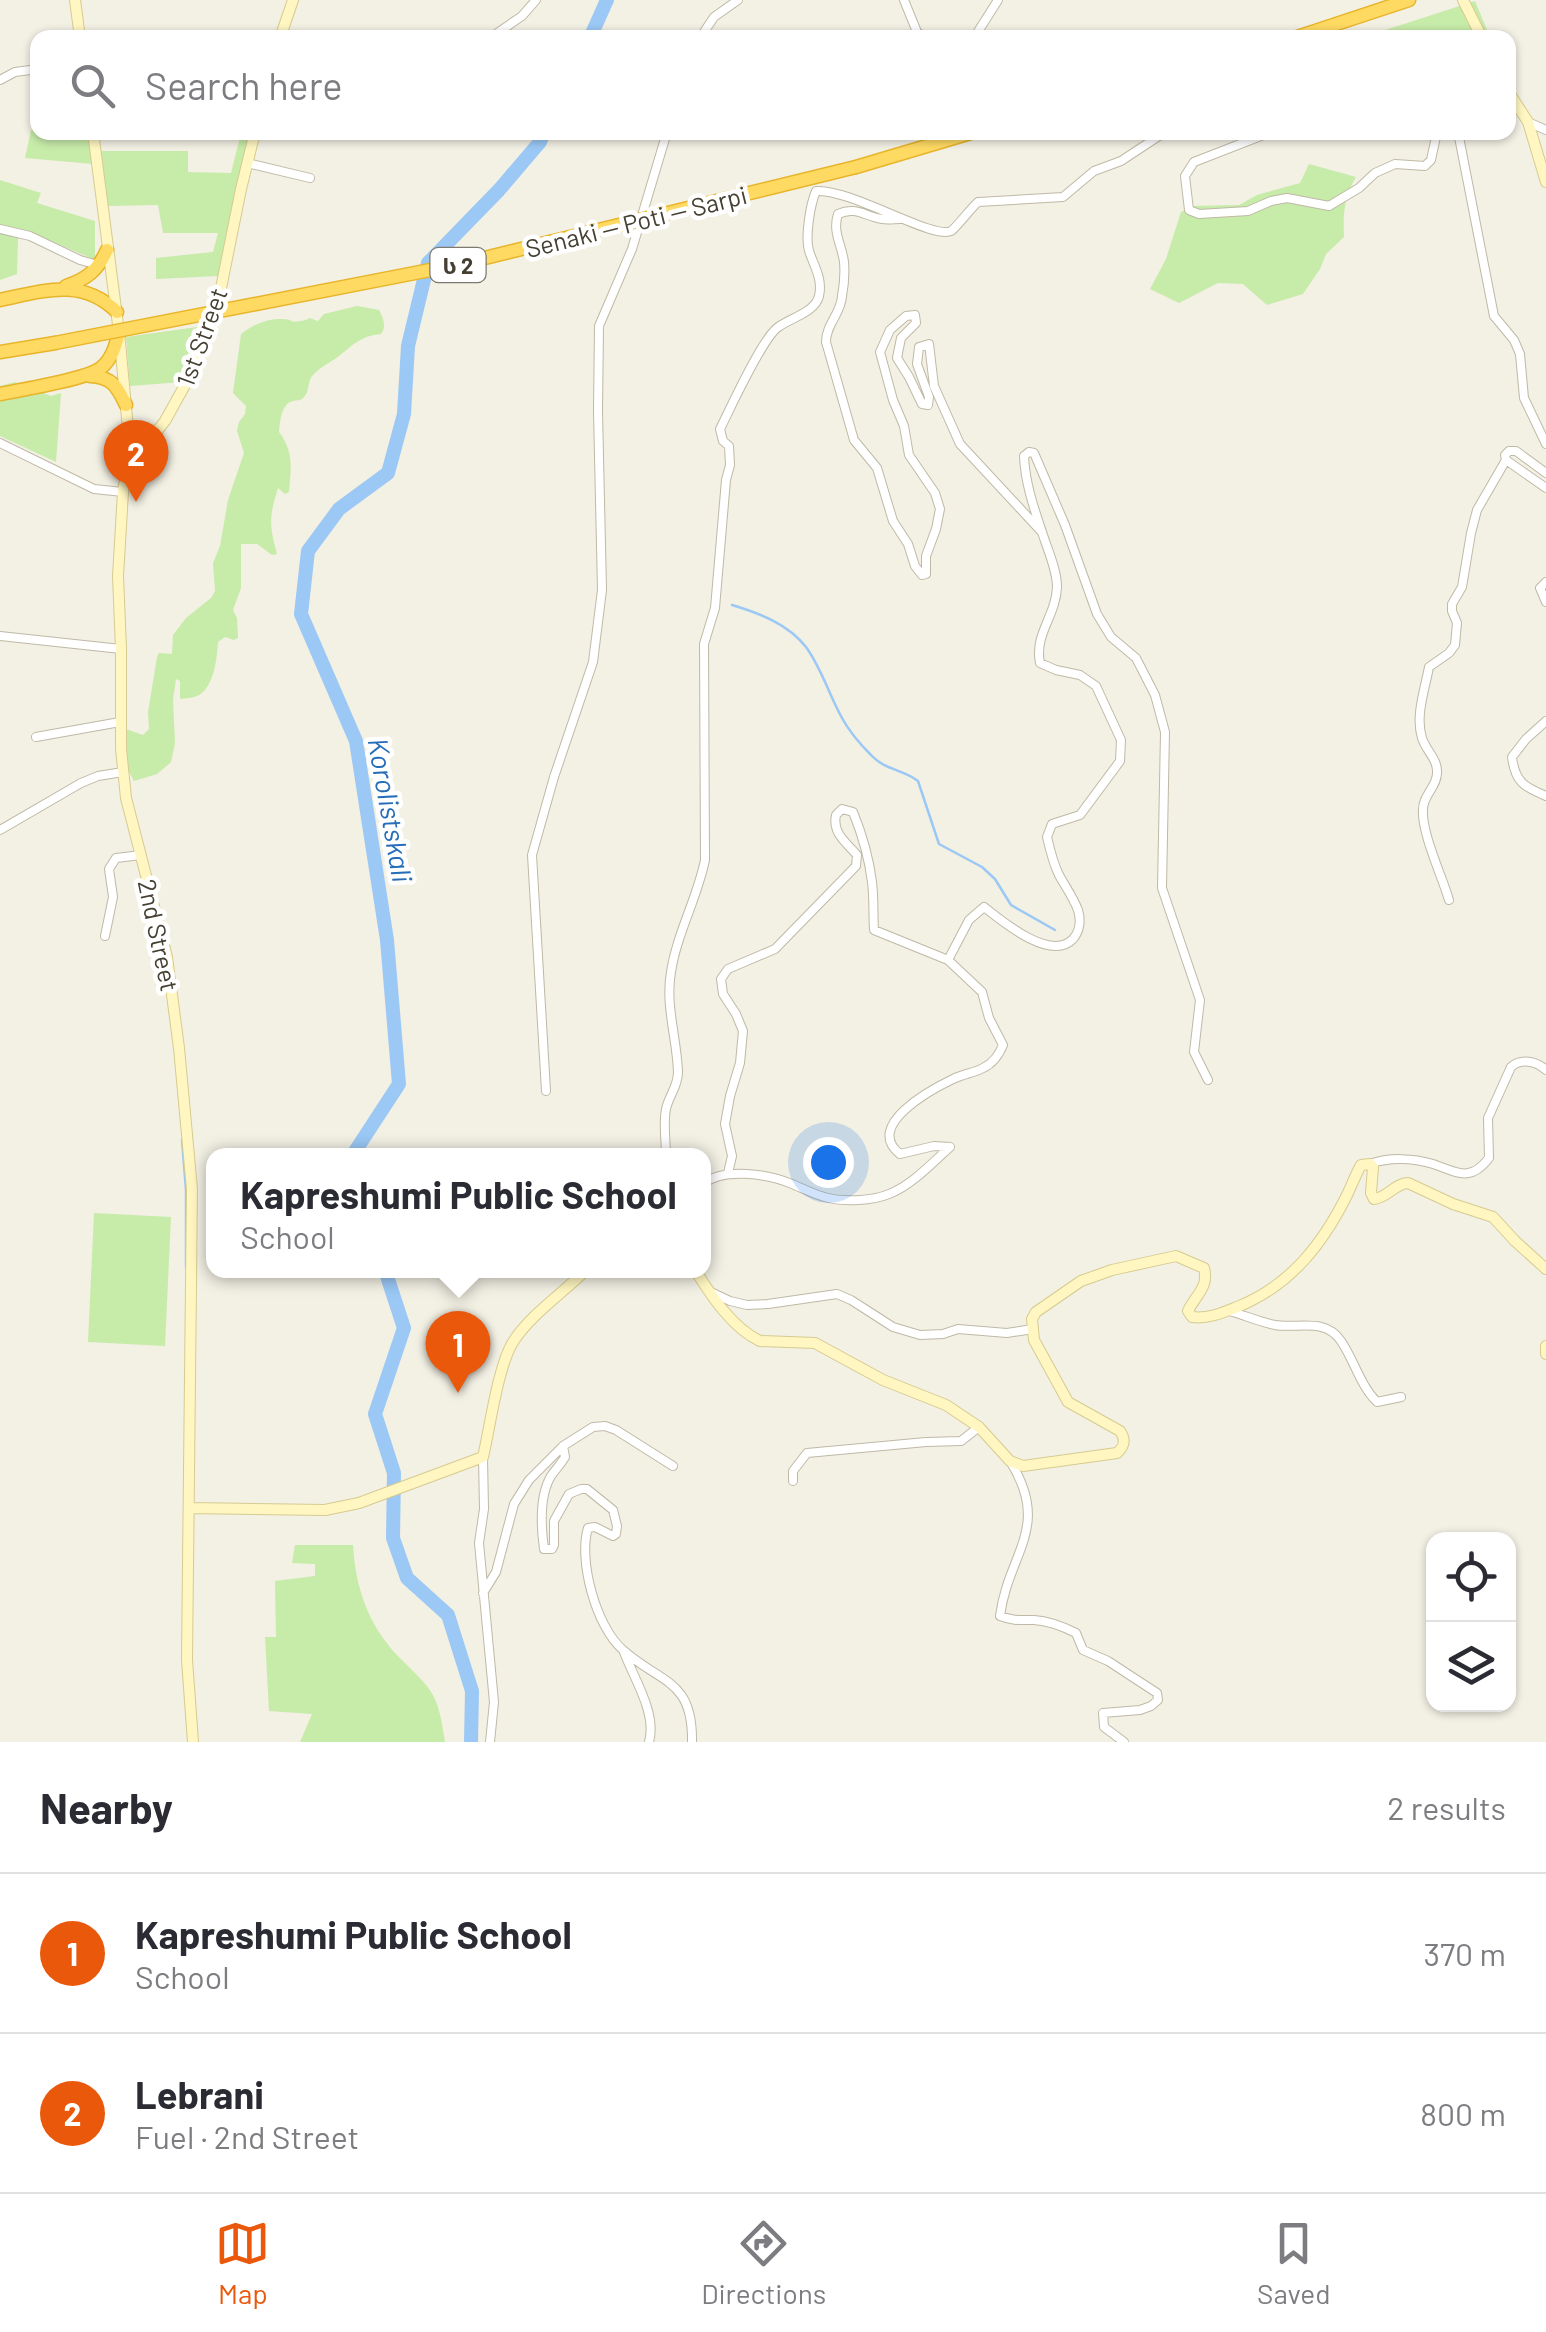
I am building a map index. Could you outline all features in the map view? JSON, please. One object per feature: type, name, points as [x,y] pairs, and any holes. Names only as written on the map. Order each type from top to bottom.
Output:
[{"type":"highway","points":[[1318,30],[1409,0]]},
{"type":"highway","name":"Senaki — Poti — Sarpi","points":[[0,352],[456,265],[946,140]]},
{"type":"highway","points":[[0,300],[83,280],[104,267],[107,250]]},
{"type":"highway","points":[[54,290],[84,291],[104,300],[116,312]]},
{"type":"highway","points":[[0,394],[101,368],[113,353],[119,332]]},
{"type":"highway","points":[[82,375],[103,377],[117,387],[126,405]]},
{"type":"street","points":[[75,0],[79,30]]},
{"type":"street","points":[[283,30],[293,0]]},
{"type":"street","points":[[502,30],[536,0]]},
{"type":"street","points":[[705,30],[714,16],[738,0]]},
{"type":"street","points":[[904,0],[915,30]]},
{"type":"street","points":[[982,0],[990,11]]},
{"type":"street","points":[[979,30],[998,0]]},
{"type":"street","points":[[1464,0],[1478,30]]},
{"type":"street","points":[[0,80],[15,72],[30,71]]},
{"type":"street","points":[[1516,103],[1528,122],[1546,182]]},
{"type":"street","points":[[1528,122],[1546,130]]},
{"type":"street","points":[[93,140],[107,250]]},
{"type":"street","name":"1st Street","points":[[128,468],[160,428],[185,385],[217,308],[253,140]]},
{"type":"street","points":[[546,1091],[532,856],[593,662],[602,590],[599,326],[632,249],[665,140]]},
{"type":"street","points":[[666,1148],[666,1109],[678,1083],[670,975],[705,860],[704,644],[715,608],[730,466],[729,446],[720,429],[776,328],[816,304],[820,294],[818,272],[808,248],[816,190],[851,197],[938,233],[950,231],[978,202],[1063,196],[1094,171],[1120,161],[1153,140]]},
{"type":"street","points":[[1250,140],[1194,162],[1185,176],[1188,210],[1199,214],[1248,211],[1287,198],[1328,206],[1394,164],[1425,166],[1431,160],[1435,140]]},
{"type":"street","points":[[1460,140],[1494,316],[1520,354],[1524,398],[1546,444]]},
{"type":"street","points":[[248,163],[310,178]]},
{"type":"street","points":[[905,220],[844,210],[835,222],[844,258],[843,292],[840,311],[827,330],[826,342],[854,440],[877,468],[894,521],[918,572],[926,574],[926,556],[940,509],[935,492],[909,454],[880,352],[890,330],[906,316],[915,315],[916,323],[899,342],[898,363],[922,404],[928,405],[929,397],[917,364],[919,346],[929,344],[934,386],[960,444],[1041,530]]},
{"type":"street","points":[[0,229],[30,236],[104,267]]},
{"type":"street","name":"2nd Street","points":[[104,267],[116,312],[128,426],[118,576],[123,772],[126,798],[167,957],[192,1189],[187,1660],[193,1742]]},
{"type":"street","points":[[128,426],[141,434],[160,428]]},
{"type":"street","points":[[0,443],[94,489],[123,492]]},
{"type":"street","points":[[1450,900],[1423,820],[1422,803],[1438,771],[1420,727],[1429,667],[1455,645],[1452,604],[1462,587],[1477,510],[1506,460],[1505,455],[1516,451],[1546,472]]},
{"type":"street","points":[[948,960],[969,920],[984,908],[1017,932],[1052,948],[1066,945],[1076,937],[1079,912],[1046,838],[1052,824],[1080,815],[1120,761],[1121,740],[1096,686],[1080,675],[1040,663],[1041,635],[1054,608],[1058,584],[1024,469],[1024,456],[1029,452],[1034,453],[1058,508],[1097,614],[1111,637],[1136,658],[1155,695],[1164,732],[1162,888],[1200,1000],[1194,1052],[1208,1080]]},
{"type":"street","points":[[1506,460],[1546,488]]},
{"type":"street","points":[[1546,582],[1540,588],[1546,602]]},
{"type":"street","points":[[0,636],[121,649]]},
{"type":"street","points":[[1546,721],[1512,757],[1518,780],[1546,796]]},
{"type":"street","points":[[36,737],[120,722]]},
{"type":"street","points":[[0,830],[82,782],[123,772]]},
{"type":"street","points":[[711,1179],[743,1174],[789,1182],[832,1200],[880,1197],[893,1192],[950,1146],[900,1154],[890,1142],[889,1130],[896,1118],[928,1092],[984,1068],[998,1058],[1003,1045],[982,992],[948,960],[874,930],[873,886],[861,831],[852,812],[842,809],[836,815],[835,827],[856,856],[856,866],[775,949],[728,969],[721,979],[723,994],[743,1031],[740,1064],[725,1124],[732,1156],[728,1174]]},
{"type":"street","points":[[105,936],[114,897],[110,870],[116,858],[141,855]]},
{"type":"street","points":[[1010,1461],[1034,1466],[1101,1457],[1117,1454],[1124,1444],[1120,1431],[1068,1402],[1034,1340],[1032,1319],[1036,1312],[1081,1281],[1176,1256],[1206,1272],[1203,1290],[1191,1305],[1189,1315],[1208,1318],[1229,1311],[1268,1292],[1296,1270],[1327,1231],[1361,1165],[1410,1159],[1460,1174],[1476,1171],[1489,1158],[1488,1118],[1511,1067],[1524,1061],[1546,1070]]},
{"type":"street","points":[[1370,1164],[1374,1199],[1408,1183],[1452,1204],[1484,1213],[1546,1269]]},
{"type":"street","points":[[490,1742],[494,1702],[480,1543],[483,1457],[512,1344],[525,1326],[577,1278]]},
{"type":"street","points":[[701,1278],[753,1338],[816,1344],[883,1380],[946,1405],[980,1427],[1020,1476],[1027,1507],[1028,1531],[1002,1599],[1000,1616],[1014,1621],[1058,1624],[1076,1633],[1083,1650],[1108,1661],[1156,1693],[1158,1700],[1151,1706],[1102,1713],[1104,1727],[1124,1742]]},
{"type":"street","points":[[709,1291],[730,1302],[747,1304],[836,1294],[893,1327],[920,1335],[958,1329],[1033,1329]]},
{"type":"street","points":[[1229,1311],[1276,1325],[1321,1326],[1344,1344],[1367,1392],[1377,1402],[1400,1397]]},
{"type":"street","points":[[1546,1346],[1546,1354]]},
{"type":"street","points":[[483,1593],[496,1572],[514,1504],[529,1480],[563,1446],[593,1426],[605,1426],[673,1466]]},
{"type":"street","points":[[792,1481],[807,1453],[962,1441],[980,1427]]},
{"type":"street","points":[[563,1446],[565,1457],[550,1478],[544,1502],[544,1549],[554,1545],[554,1522],[569,1494],[587,1489],[613,1510],[616,1534],[588,1528],[584,1552],[592,1596],[624,1652],[664,1678],[688,1703],[692,1742]]},
{"type":"street","points":[[189,1508],[326,1510],[360,1503],[483,1457]]},
{"type":"street","points":[[624,1652],[648,1708],[652,1724],[649,1742]]},
{"type":"green space","points":[[1475,1],[1487,30],[1385,30]]},
{"type":"green space","points":[[30,135],[30,140],[89,140],[93,164],[25,158]]},
{"type":"green space","points":[[239,140],[249,140],[218,276],[156,279],[156,258],[213,252],[218,233],[163,233],[158,205],[108,206],[101,151],[188,151],[188,172],[231,173]]},
{"type":"green space","points":[[1309,164],[1356,177],[1345,205],[1344,237],[1326,254],[1303,294],[1267,305],[1243,284],[1218,283],[1179,303],[1150,289],[1166,259],[1181,212],[1192,206],[1239,205],[1257,195],[1300,183]]},
{"type":"green space","points":[[0,180],[41,193],[37,203],[95,221],[95,260],[28,231],[0,225]]},
{"type":"green space","points":[[0,233],[18,238],[17,274],[0,280]]},
{"type":"green space","points":[[357,306],[379,310],[383,331],[358,341],[319,370],[311,377],[304,397],[285,407],[279,432],[289,453],[290,475],[289,492],[285,494],[278,488],[272,514],[277,554],[272,555],[257,544],[241,544],[241,588],[233,610],[238,638],[225,637],[218,642],[213,672],[203,692],[180,699],[180,681],[176,679],[171,762],[157,774],[134,781],[128,770],[123,728],[143,735],[149,729],[157,657],[159,653],[172,654],[173,635],[215,591],[213,563],[244,453],[237,431],[246,406],[233,393],[241,334],[266,321],[318,321],[324,314]]},
{"type":"green space","points":[[204,326],[182,382],[130,386],[126,337]]},
{"type":"green space","points":[[15,382],[51,396],[61,393],[56,462],[0,436],[0,386]]},
{"type":"green space","points":[[94,1213],[171,1217],[165,1346],[88,1342]]},
{"type":"green space","points":[[295,1545],[353,1545],[366,1608],[391,1648],[433,1695],[445,1742],[300,1742],[312,1714],[269,1711],[265,1637],[276,1637],[275,1581],[315,1576],[315,1564],[292,1563]]},
{"type":"waterway","name":"Korolistskali","points":[[594,30],[607,0]]},
{"type":"waterway","name":"Korolistskali","points":[[357,1148],[399,1084],[387,940],[356,741],[301,614],[308,551],[339,509],[388,473],[404,414],[408,346],[428,263],[541,140]]},
{"type":"waterway","points":[[732,605],[772,620],[799,639],[812,655],[842,718],[859,742],[883,764],[918,781],[939,844],[982,867],[995,879],[1011,905],[1055,930]]},
{"type":"waterway","points":[[182,1140],[186,1267]]},
{"type":"waterway","name":"Korolistskali","points":[[388,1278],[404,1328],[375,1414],[394,1473],[393,1538],[407,1578],[448,1615],[472,1691],[471,1742]]},
{"type":"place","name":"Lebrani","points":[[136,502]]},
{"type":"place","name":"Kapreshumi Public School","points":[[458,1393]]}]
